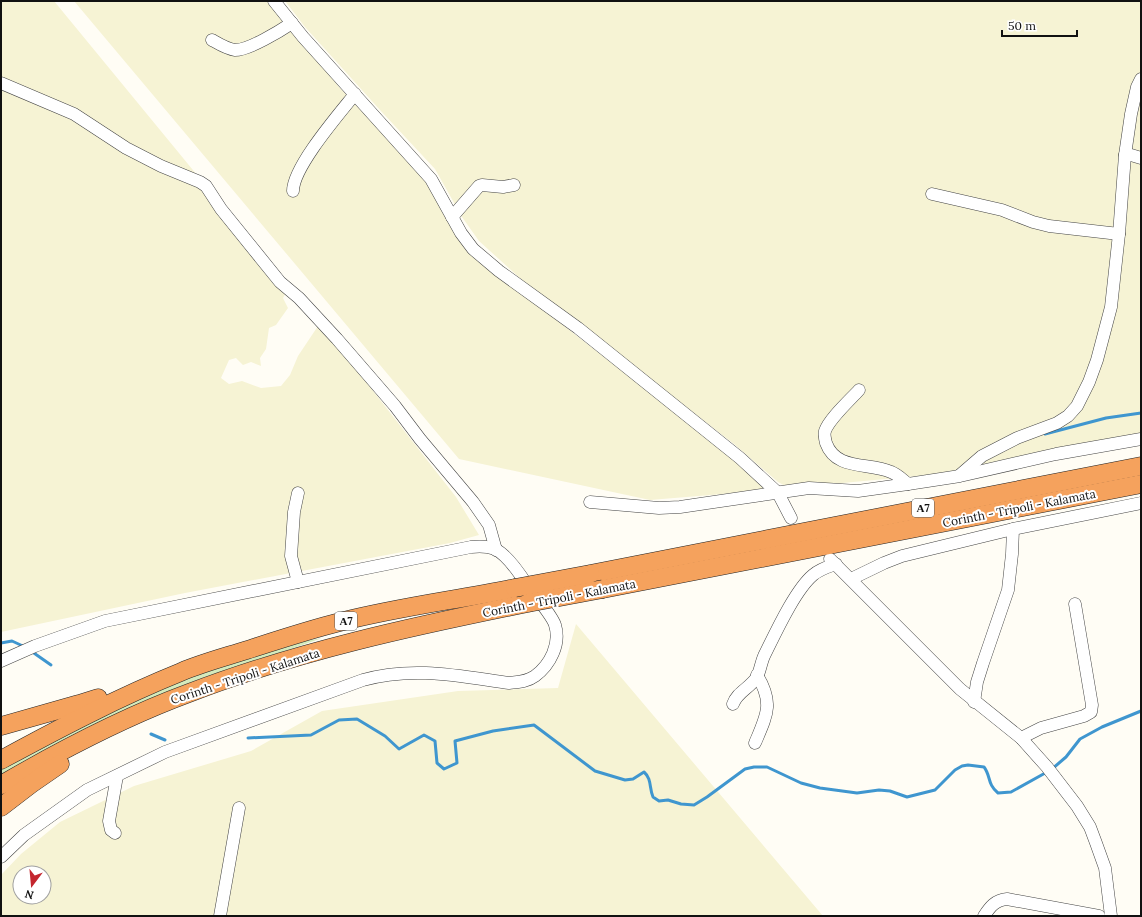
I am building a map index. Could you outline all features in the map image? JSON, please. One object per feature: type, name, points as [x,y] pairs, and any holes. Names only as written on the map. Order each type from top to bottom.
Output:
[{"type":"highway","name":"Corinth - Tripoli - Kalamata","points":[[1,760],[97,709],[181,672],[265,644],[340,622],[408,607],[590,574],[1141,466]]},
{"type":"highway","name":"Corinth - Tripoli - Kalamata","points":[[1,785],[61,752],[127,719],[202,688],[320,651],[382,635],[528,603],[1141,484]]},
{"type":"highway","points":[[1,726],[79,704],[138,684],[181,672]]},
{"type":"highway","points":[[1,807],[31,784],[127,719]]},
{"type":"street","points":[[274,1],[303,37],[431,179],[461,233],[473,249],[578,328],[740,458],[778,493],[791,518]]},
{"type":"street","points":[[212,40],[229,49],[239,50],[277,33],[292,23]]},
{"type":"street","points":[[960,476],[982,456],[1017,438],[1057,423],[1068,416],[1077,406],[1094,370],[1111,307],[1119,234],[1125,155],[1131,114],[1137,87],[1141,79]]},
{"type":"street","points":[[1,83],[74,114],[126,148],[161,166],[200,182],[206,186],[221,209],[280,282],[299,298],[337,339],[395,406],[420,439],[473,502],[489,525],[496,550]]},
{"type":"street","points":[[294,191],[294,180],[313,148],[355,94]]},
{"type":"street","points":[[1125,155],[1141,158]]},
{"type":"street","points":[[452,217],[479,186],[503,187],[514,185]]},
{"type":"street","points":[[932,194],[1002,210],[1033,222],[1049,226],[1119,234]]},
{"type":"street","points":[[859,390],[836,415],[825,431],[825,438],[828,446],[835,456],[843,461],[854,465],[877,468],[891,472],[908,484]]},
{"type":"street","points":[[590,502],[666,508],[809,488],[858,490],[960,476],[1056,454],[1141,439]]},
{"type":"street","points":[[298,493],[294,512],[291,556],[298,582]]},
{"type":"street","points":[[851,579],[902,556],[1012,528],[1141,503]]},
{"type":"street","points":[[974,702],[977,682],[1008,590],[1012,554],[1012,528]]},
{"type":"street","points":[[1,661],[35,646],[105,621],[471,547],[485,546],[496,550],[514,566],[555,624],[557,636],[552,657],[534,677],[522,682],[508,683],[418,672],[379,675],[266,714],[165,752],[87,790],[24,835],[1,857]]},
{"type":"street","points":[[732,704],[735,698],[746,689],[758,675],[764,658],[799,590],[813,575],[833,562],[974,702],[1020,738],[1047,767],[1084,816],[1096,843],[1105,868],[1111,916]]},
{"type":"street","points":[[1020,738],[1041,728],[1084,716],[1090,712],[1092,705],[1075,604]]},
{"type":"street","points":[[755,743],[768,707],[766,692],[758,675]]},
{"type":"street","points":[[115,833],[111,830],[109,821],[117,776]]},
{"type":"street","points":[[220,916],[239,808]]},
{"type":"street","points":[[984,916],[994,904],[1000,900],[1007,899],[1099,916]]},
{"type":"shaded area","points":[[1,1],[54,1],[289,287],[283,298],[288,308],[276,325],[269,328],[266,349],[260,358],[261,366],[251,362],[243,365],[236,358],[229,360],[221,378],[229,384],[242,381],[261,388],[281,386],[290,375],[298,356],[320,323],[456,497],[479,535],[450,543],[185,593],[1,632]]},
{"type":"shaded area","points":[[74,1],[271,1],[339,87],[406,157],[422,176],[486,265],[631,378],[726,448],[751,473],[764,489],[650,500],[459,459]]},
{"type":"shaded area","points":[[285,1],[1141,1],[1141,434],[971,471],[789,488],[778,482],[734,444],[522,280],[479,241],[462,217],[435,169],[305,27]]},
{"type":"shaded area","points":[[576,624],[823,916],[1,916],[1,875],[21,854],[60,822],[134,786],[251,751],[322,711],[458,691],[558,688]]},
{"type":"green space","points":[[322,638],[184,685],[91,728],[1,775],[1,769],[80,726],[183,679],[290,644]]},
{"type":"waterway","points":[[1045,434],[1106,418],[1141,413]]},
{"type":"waterway","points":[[1,643],[12,641],[25,647]]},
{"type":"waterway","points":[[31,651],[51,665]]},
{"type":"waterway","points":[[1052,769],[1066,757],[1080,739],[1102,727],[1141,711]]},
{"type":"waterway","points":[[248,738],[311,735],[339,720],[357,719],[385,736],[399,749],[424,735],[435,741],[437,763],[444,769],[457,763],[455,741],[493,731],[534,725],[595,771],[625,780],[633,779],[644,772],[647,775],[653,797],[659,801],[668,800],[681,804],[694,805],[745,769],[754,767],[767,767],[801,783],[820,788],[857,793],[879,790],[890,791],[907,797],[935,790],[955,770],[962,766],[968,765],[984,767],[992,786],[998,793],[1011,792],[1047,772]]},
{"type":"waterway","points":[[151,734],[165,740]]}]
